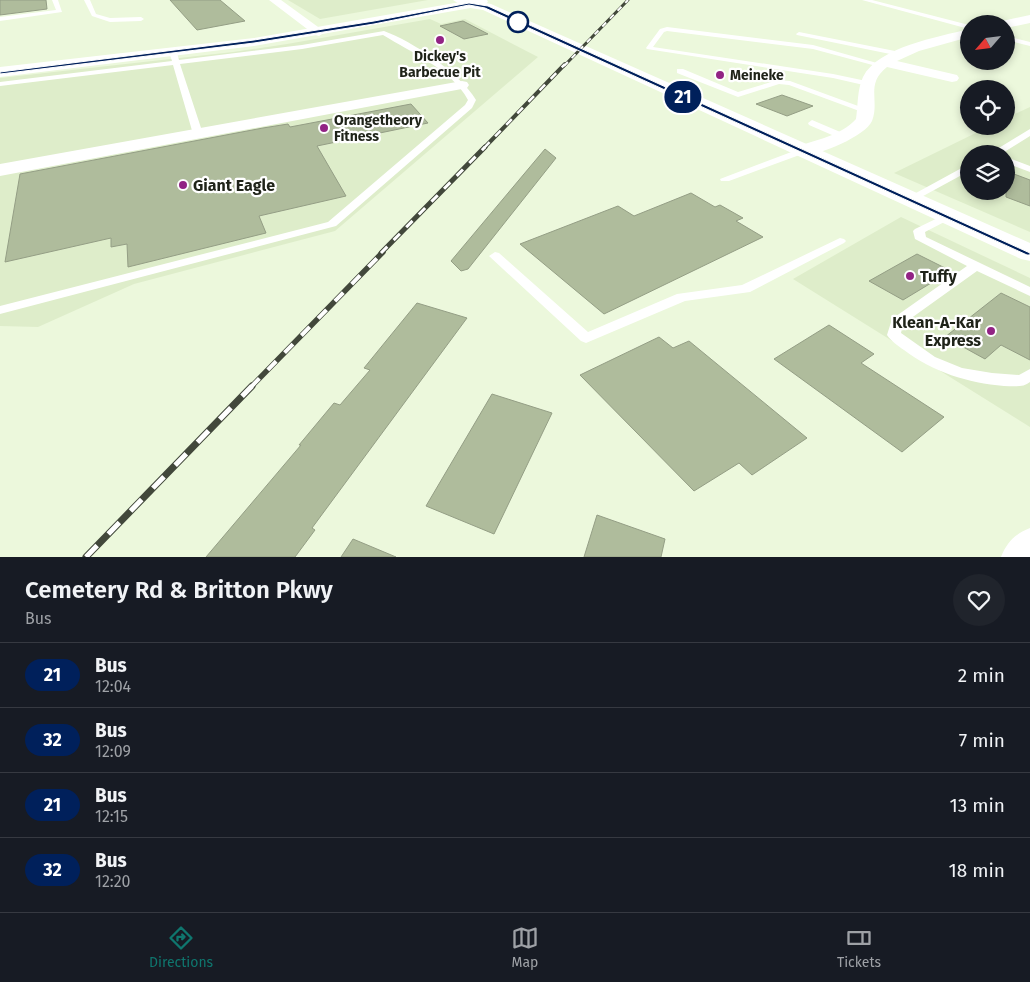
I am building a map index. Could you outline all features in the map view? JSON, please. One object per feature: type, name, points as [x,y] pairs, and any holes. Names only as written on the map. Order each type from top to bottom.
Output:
[{"type":"main road","points":[[0,72],[175,57],[316,29],[474,2],[1030,253]]},
{"type":"main road","points":[[0,64],[316,29]]},
{"type":"street","points":[[274,0],[316,29]]},
{"type":"street","points":[[1015,22],[1030,19]]},
{"type":"street","points":[[802,150],[842,136],[862,124],[871,75],[883,64],[900,54],[960,36]]},
{"type":"street","points":[[883,64],[952,78]]},
{"type":"street","points":[[0,170],[462,85]]},
{"type":"street","points":[[1019,557],[1030,545]]},
{"type":"lane","points":[[0,20],[60,11],[55,0]]},
{"type":"lane","points":[[87,0],[94,15],[110,20],[141,19]]},
{"type":"lane","points":[[867,0],[960,24]]},
{"type":"lane","points":[[868,84],[833,76],[650,48],[662,30],[667,29],[813,47],[883,64]]},
{"type":"lane","points":[[0,84],[175,57],[302,47],[384,33],[452,75],[469,93],[472,100],[469,106],[332,224],[0,310]]},
{"type":"lane","points":[[799,34],[900,54]]},
{"type":"lane","points":[[1015,40],[1030,44]]},
{"type":"lane","points":[[175,57],[198,134]]},
{"type":"lane","points":[[680,71],[738,95],[778,82],[790,83],[865,110]]},
{"type":"lane","points":[[812,123],[842,136]]},
{"type":"lane","points":[[1008,145],[1030,132]]},
{"type":"lane","points":[[1016,140],[1030,145]]},
{"type":"lane","points":[[725,179],[802,150]]},
{"type":"lane","points":[[1015,163],[1030,169]]},
{"type":"lane","points":[[910,200],[960,172]]},
{"type":"lane","points":[[948,216],[919,231],[921,239],[1030,292]]},
{"type":"lane","points":[[495,256],[586,338],[682,297],[745,289],[840,241]]},
{"type":"lane","points":[[976,266],[897,322],[894,335],[942,366],[997,381],[1022,381],[1030,374]]},
{"type":"shaded area","points":[[288,0],[428,0],[320,19]]},
{"type":"shaded area","points":[[430,19],[441,24],[465,19],[538,57],[335,231],[134,284],[38,327],[0,326],[0,78],[233,52]]},
{"type":"shaded area","points":[[1030,107],[1030,232],[894,173],[972,135],[1015,135],[1015,114]]},
{"type":"shaded area","points":[[901,217],[1030,278],[1030,427],[793,279]]},
{"type":"building","points":[[0,0],[46,0],[47,9],[0,15]]},
{"type":"building","points":[[170,0],[220,0],[245,21],[197,30]]},
{"type":"building","points":[[463,21],[488,34],[464,39],[440,26]]},
{"type":"building","points":[[782,95],[813,106],[787,116],[756,104]]},
{"type":"building","points":[[411,104],[428,123],[317,146],[346,196],[259,216],[266,233],[128,267],[127,244],[111,247],[111,238],[5,262],[20,174],[263,128],[288,124],[290,127]]},
{"type":"building","points":[[545,149],[556,158],[468,269],[461,271],[451,261]]},
{"type":"building","points":[[1015,174],[1030,180],[1030,206],[1014,200]]},
{"type":"building","points":[[691,193],[715,207],[720,205],[743,218],[736,221],[763,237],[604,314],[520,244],[618,206],[634,216]]},
{"type":"building","name":"Tuffy","points":[[917,254],[951,271],[903,300],[869,281]]},
{"type":"building","name":"Klean-A-Kar Express","points":[[1001,293],[1030,307],[1030,360],[1001,345],[985,359],[945,337]]},
{"type":"building","points":[[417,303],[467,318],[312,528],[315,530],[295,557],[206,557],[334,403],[340,405],[370,370],[364,368]]},
{"type":"building","points":[[829,325],[874,354],[861,363],[944,417],[902,452],[774,359]]},
{"type":"building","points":[[659,337],[673,348],[689,341],[807,438],[752,475],[739,463],[694,491],[580,375]]},
{"type":"building","points":[[492,394],[552,413],[494,534],[426,506]]},
{"type":"building","points":[[597,515],[665,539],[661,557],[584,557]]},
{"type":"building","points":[[353,539],[396,557],[341,557]]},
{"type":"railway","points":[[564,66],[628,0]]},
{"type":"railway","points":[[484,148],[565,64]]},
{"type":"railway","points":[[381,253],[485,147]]},
{"type":"railway","points":[[251,387],[383,252]]},
{"type":"railway","points":[[86,557],[252,386]]},
{"type":"bus line","name":"21","points":[[0,72],[254,42],[469,4],[486,7],[1030,253]]},
{"type":"place","name":"Dickey's Barbecue Pit","points":[[440,40]]},
{"type":"place","name":"Meineke","points":[[720,75]]},
{"type":"place","name":"Orangetheory Fitness","points":[[324,128]]},
{"type":"place","name":"Giant Eagle","points":[[183,185]]},
{"type":"place","name":"Tuffy","points":[[910,276]]},
{"type":"place","name":"Klean-A-Kar Express","points":[[991,331]]}]
